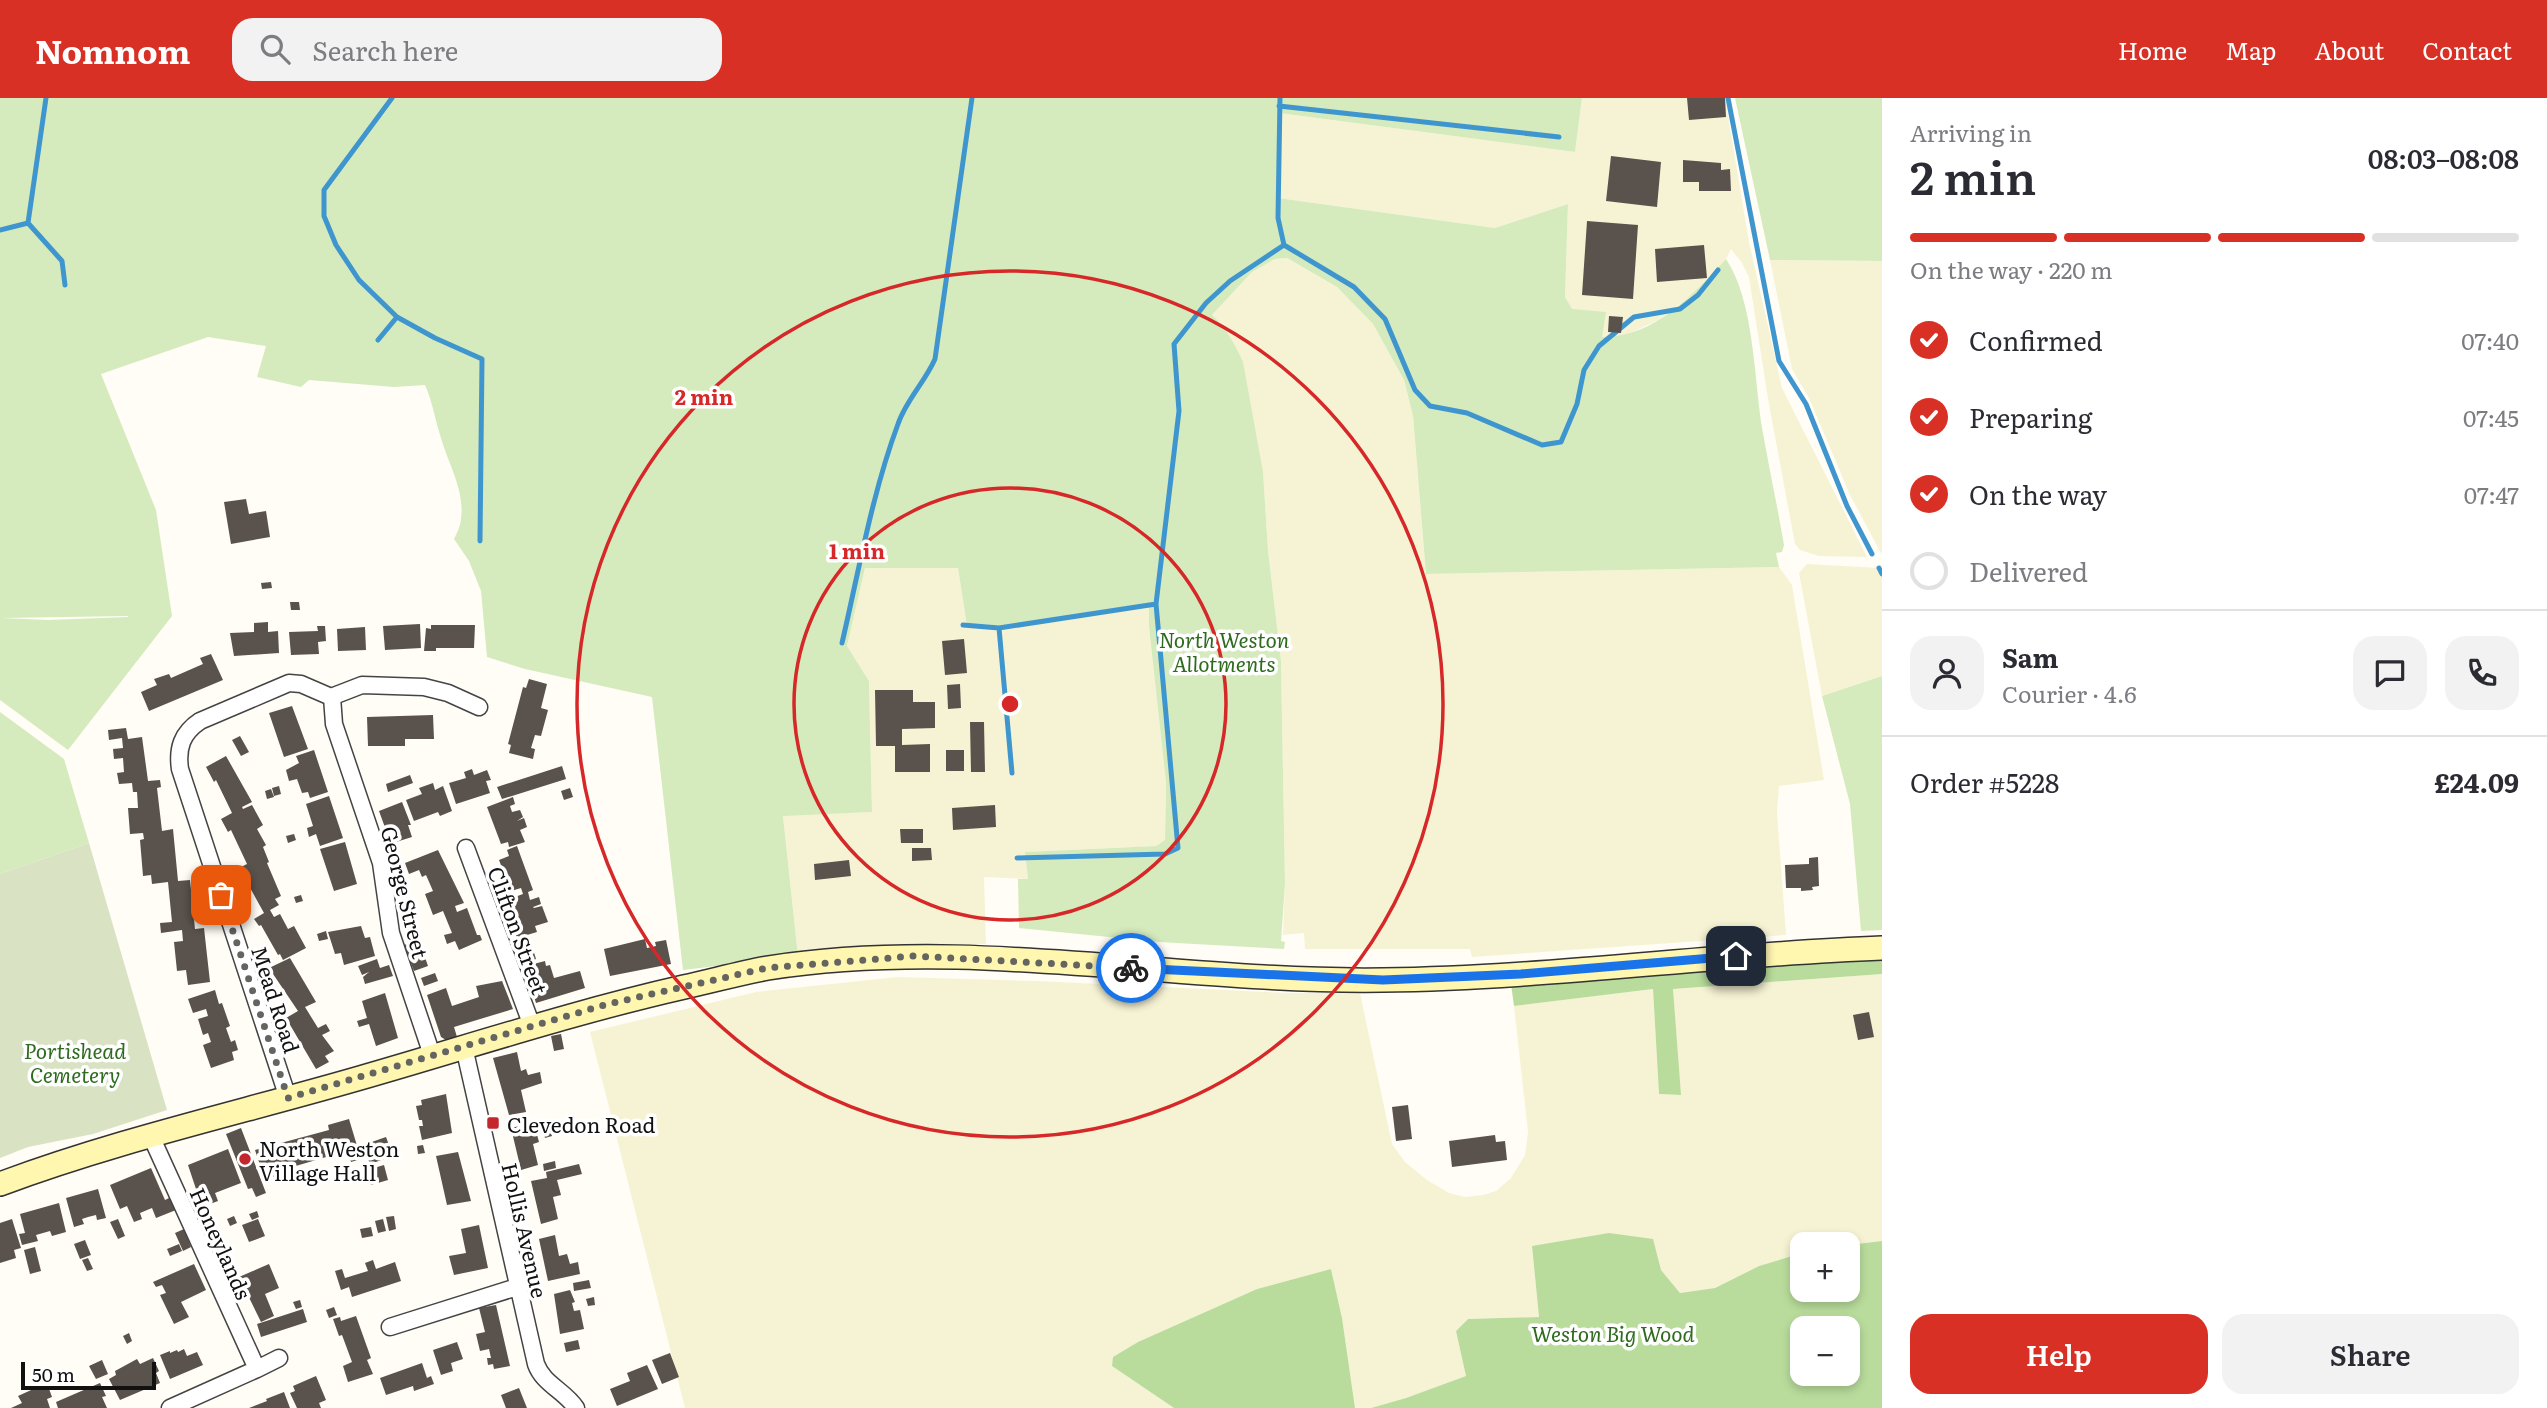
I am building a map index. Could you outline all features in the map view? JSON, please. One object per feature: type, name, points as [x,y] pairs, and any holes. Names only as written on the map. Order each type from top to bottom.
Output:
[{"type":"main road","points":[[0,1184],[69,1158],[150,1134],[288,1098],[608,1004],[767,968],[914,956],[1213,974],[1383,980],[1521,974],[1736,956],[1882,948]]},
{"type":"street","name":"Mead Road","points":[[288,1098],[180,769],[178,751],[184,736],[196,723],[286,684],[301,684],[332,697]]},
{"type":"street","points":[[332,697],[362,685],[424,687],[481,704]]},
{"type":"street","name":"George Street","points":[[332,697],[336,730],[381,863],[391,933],[432,1055]]},
{"type":"street","name":"Clifton Street","points":[[464,845],[532,1026]]},
{"type":"street","name":"Hollis Avenue","points":[[464,1047],[517,1287],[539,1371],[576,1408]]},
{"type":"street","name":"Honeylands","points":[[150,1134],[257,1369]]},
{"type":"street","points":[[390,1328],[517,1287]]},
{"type":"street","points":[[170,1408],[279,1358]]},
{"type":"shaded area","points":[[1582,98],[1725,98],[1749,242],[1782,388],[1867,557],[1819,556],[1800,550],[1795,544],[1749,277],[1731,249],[1726,259],[1696,292],[1658,320],[1622,337],[1601,337],[1571,309],[1565,297],[1568,204],[1495,228],[1278,198],[1279,113],[1575,152]]},
{"type":"shaded area","points":[[1287,258],[1337,287],[1373,324],[1404,380],[1413,416],[1426,574],[1779,567],[1792,585],[1824,780],[1779,786],[1777,813],[1786,935],[1472,957],[1470,949],[1305,949],[1304,933],[1283,935],[1285,884],[1281,661],[1268,550],[1263,472],[1212,315],[1252,272],[1275,259]]},
{"type":"shaded area","points":[[1770,260],[1882,261],[1882,555],[1850,495],[1809,398],[1792,369]]},
{"type":"shaded area","points":[[1807,564],[1879,568],[1882,574],[1882,676],[1822,696],[1799,573]]},
{"type":"shaded area","points":[[865,568],[958,568],[967,626],[999,628],[1149,605],[1166,783],[1165,840],[1156,846],[1025,852],[1028,879],[984,877],[986,944],[885,947],[798,956],[783,815],[872,812],[869,681],[847,646]]},
{"type":"shaded area","points":[[1882,974],[1882,1241],[1860,1244],[1860,1232],[1790,1232],[1790,1257],[1759,1266],[1715,1288],[1680,1293],[1661,1270],[1532,1246],[1539,1317],[1468,1319],[1456,1331],[1466,1376],[1371,1408],[1355,1408],[1342,1318],[1331,1269],[1257,1289],[1138,1342],[1114,1357],[1112,1366],[1174,1408],[685,1408],[590,1032],[756,992],[898,977],[1286,993],[1360,993],[1392,1144],[1405,1162],[1427,1180],[1449,1193],[1465,1197],[1496,1191],[1511,1178],[1525,1155],[1528,1132],[1514,1006],[1653,989],[1659,1094],[1680,1095],[1673,989]]},
{"type":"green space","name":"North Weston Allotments","points":[[0,98],[1582,98],[1575,152],[1279,113],[1278,198],[1495,228],[1568,204],[1565,297],[1572,309],[1606,312],[1602,337],[1638,330],[1671,312],[1726,259],[1735,275],[1747,315],[1761,422],[1784,545],[1782,552],[1776,553],[1779,567],[1426,574],[1413,416],[1404,380],[1373,324],[1337,287],[1287,258],[1275,259],[1252,272],[1212,315],[1230,337],[1243,362],[1263,472],[1268,550],[1281,661],[1285,884],[1281,941],[1285,942],[1284,949],[1159,942],[1019,928],[1018,879],[1028,879],[1025,852],[1156,846],[1165,840],[1166,783],[1149,605],[999,628],[967,626],[958,568],[865,568],[847,646],[869,681],[872,812],[783,816],[798,956],[683,970],[652,697],[525,669],[487,657],[481,591],[469,561],[454,539],[461,521],[461,498],[425,385],[394,387],[309,380],[301,387],[257,377],[266,346],[208,337],[101,374],[156,510],[172,616],[68,750],[0,700]],"holes":[[[128,616],[128,617],[48,620],[2,618]]]},
{"type":"green space","points":[[1735,98],[1882,98],[1882,261],[1770,260]]},
{"type":"green space","points":[[1882,676],[1882,930],[1861,931],[1850,804],[1822,696]]},
{"type":"green space","points":[[0,712],[64,759],[89,843],[0,874]]},
{"type":"green space","name":"Portishead Cemetery","points":[[89,843],[167,1110],[93,1134],[28,1147],[0,1158],[0,874]]},
{"type":"green space","points":[[1882,959],[1882,974],[1673,989],[1681,1095],[1659,1094],[1653,989],[1514,1006],[1511,984],[1801,962]]},
{"type":"green space","name":"Weston Big Wood","points":[[1609,1233],[1653,1239],[1661,1270],[1680,1293],[1715,1288],[1759,1266],[1790,1257],[1790,1302],[1860,1302],[1860,1244],[1882,1241],[1882,1408],[1371,1408],[1466,1376],[1456,1331],[1468,1319],[1539,1317],[1532,1246]]},
{"type":"green space","points":[[1331,1269],[1342,1318],[1355,1408],[1174,1408],[1112,1366],[1113,1357],[1138,1342],[1257,1289]]},
{"type":"building","points":[[1687,98],[1725,98],[1726,117],[1689,120]]},
{"type":"building","points":[[1611,156],[1661,162],[1657,207],[1606,201]]},
{"type":"building","points":[[1683,160],[1721,163],[1721,170],[1730,169],[1731,191],[1699,191],[1699,182],[1683,182]]},
{"type":"building","points":[[1587,221],[1638,225],[1633,299],[1582,295]]},
{"type":"building","points":[[1704,245],[1707,278],[1657,282],[1655,249]]},
{"type":"building","points":[[1609,316],[1623,317],[1621,333],[1608,332]]},
{"type":"building","points":[[246,499],[249,514],[266,511],[270,537],[231,544],[224,502]]},
{"type":"building","points":[[271,582],[272,588],[262,589],[261,583]]},
{"type":"building","points":[[290,602],[299,602],[300,610],[291,610]]},
{"type":"building","points":[[268,622],[268,632],[278,631],[279,653],[234,656],[230,633],[254,632],[254,623]]},
{"type":"building","points":[[420,624],[421,648],[385,650],[383,626]]},
{"type":"building","points":[[431,625],[475,625],[474,648],[436,648],[436,651],[424,651],[426,628],[431,629]]},
{"type":"building","points":[[317,626],[325,626],[326,641],[318,642],[319,654],[291,655],[289,632],[318,631]]},
{"type":"building","points":[[365,627],[366,650],[338,651],[337,629]]},
{"type":"building","points":[[964,639],[967,673],[945,675],[942,641]]},
{"type":"building","points":[[211,654],[223,680],[149,711],[141,692],[157,685],[154,679],[169,674],[171,678],[203,664],[200,658]]},
{"type":"building","points":[[529,679],[547,684],[541,708],[548,710],[541,736],[535,735],[531,748],[535,749],[533,759],[509,753],[511,745],[508,744],[523,687],[526,688]]},
{"type":"building","points":[[960,684],[961,708],[948,709],[947,685]]},
{"type":"building","points":[[875,690],[913,690],[913,702],[935,702],[935,728],[902,729],[902,745],[930,744],[930,772],[895,772],[895,746],[876,746]]},
{"type":"building","points":[[292,706],[308,749],[284,757],[269,713]]},
{"type":"building","points":[[433,715],[434,739],[405,739],[405,746],[368,746],[367,717]]},
{"type":"building","points":[[970,722],[984,722],[985,772],[971,772]]},
{"type":"building","points":[[126,728],[128,739],[142,737],[148,781],[160,780],[161,787],[157,788],[162,831],[173,829],[178,881],[190,880],[195,929],[204,928],[210,982],[188,985],[186,970],[177,971],[174,942],[183,941],[182,930],[161,933],[160,923],[172,922],[168,882],[152,884],[151,875],[143,876],[140,840],[144,839],[143,833],[130,834],[128,808],[138,808],[137,792],[133,792],[132,783],[119,784],[117,773],[124,772],[123,758],[114,759],[113,749],[123,748],[122,738],[109,740],[108,730]]},
{"type":"building","points":[[240,736],[249,752],[241,756],[232,740]]},
{"type":"building","points":[[314,750],[328,792],[310,798],[308,792],[302,793],[297,779],[289,781],[286,770],[299,763],[296,756]]},
{"type":"building","points":[[946,750],[964,750],[964,771],[946,771]]},
{"type":"building","points":[[226,756],[252,802],[242,807],[243,809],[252,805],[263,825],[257,829],[266,845],[263,847],[269,862],[267,863],[281,896],[275,899],[279,905],[270,910],[274,917],[280,914],[288,929],[294,926],[306,948],[283,960],[261,925],[254,919],[264,913],[239,868],[247,864],[231,830],[228,832],[221,819],[232,813],[216,780],[214,782],[206,767]]},
{"type":"building","points":[[562,766],[566,779],[502,799],[497,787]]},
{"type":"building","points":[[472,769],[474,775],[487,770],[491,780],[486,781],[490,793],[456,804],[449,783],[466,778],[464,772]]},
{"type":"building","points":[[410,775],[413,783],[388,792],[386,784]]},
{"type":"building","points":[[433,783],[435,790],[443,786],[452,811],[440,816],[438,812],[414,821],[406,800],[422,794],[419,788]]},
{"type":"building","points":[[279,786],[281,794],[274,796],[272,788]]},
{"type":"building","points":[[570,788],[573,797],[564,800],[561,791]]},
{"type":"building","points":[[271,789],[274,797],[267,799],[265,791]]},
{"type":"building","points":[[329,796],[343,838],[320,846],[316,834],[309,837],[307,828],[313,826],[306,804]]},
{"type":"building","points":[[513,797],[515,804],[510,806],[512,812],[520,810],[523,817],[517,821],[524,818],[527,827],[520,830],[525,842],[509,847],[508,842],[501,844],[487,807]]},
{"type":"building","points":[[402,802],[411,825],[408,825],[412,837],[396,842],[392,831],[387,833],[379,811]]},
{"type":"building","points":[[995,805],[996,827],[953,830],[952,808]]},
{"type":"building","points":[[900,829],[923,829],[923,843],[901,843]]},
{"type":"building","points":[[294,834],[296,840],[288,843],[286,836]]},
{"type":"building","points":[[345,842],[357,884],[334,891],[320,849]]},
{"type":"building","points":[[517,846],[533,890],[528,892],[530,900],[539,897],[541,904],[533,907],[542,906],[548,922],[535,926],[537,932],[517,938],[505,905],[514,902],[512,898],[523,894],[521,888],[511,891],[499,860],[509,856],[507,850]]},
{"type":"building","points":[[912,848],[931,848],[932,860],[912,861]]},
{"type":"building","points":[[438,850],[464,903],[455,906],[457,912],[467,908],[477,935],[480,935],[482,940],[459,950],[455,941],[447,944],[444,935],[452,933],[443,911],[433,915],[425,894],[433,891],[426,875],[422,877],[419,870],[409,874],[405,863]]},
{"type":"building","points":[[1818,857],[1819,886],[1812,887],[1813,890],[1801,891],[1801,888],[1786,888],[1785,865],[1809,864],[1809,858]]},
{"type":"building","points":[[849,860],[851,876],[815,880],[814,864]]},
{"type":"building","points":[[301,895],[303,901],[296,903],[294,897]]},
{"type":"building","points":[[361,926],[365,938],[370,937],[375,956],[344,965],[341,953],[335,954],[328,932]]},
{"type":"building","points":[[326,931],[328,939],[319,941],[317,934]]},
{"type":"building","points":[[645,939],[647,948],[656,946],[655,942],[666,940],[671,964],[610,976],[604,949]]},
{"type":"building","points":[[419,940],[428,966],[414,971],[404,945]]},
{"type":"building","points":[[531,943],[536,959],[530,961],[528,952],[519,954],[517,947]]},
{"type":"building","points":[[290,958],[316,1002],[305,1007],[318,1028],[326,1024],[330,1031],[322,1035],[334,1051],[325,1056],[329,1062],[316,1069],[286,1018],[298,1011],[269,968]]},
{"type":"building","points":[[377,959],[380,968],[389,965],[393,976],[365,984],[363,977],[369,972],[362,975],[358,966]]},
{"type":"building","points":[[545,961],[546,966],[550,965],[554,978],[580,971],[585,988],[536,1003],[530,984],[536,982],[530,965]]},
{"type":"building","points":[[435,973],[438,981],[424,986],[421,978]]},
{"type":"building","points":[[502,981],[513,1009],[454,1027],[457,1037],[446,1040],[441,1037],[427,995],[446,988],[452,1006],[479,997],[476,986]]},
{"type":"building","points":[[215,990],[230,1026],[226,1028],[231,1042],[235,1040],[238,1050],[232,1052],[234,1060],[211,1068],[203,1045],[211,1042],[208,1033],[203,1035],[198,1019],[208,1016],[206,1009],[193,1013],[188,999]]},
{"type":"building","points":[[385,993],[398,1038],[376,1046],[369,1024],[359,1027],[357,1021],[367,1018],[362,1001]]},
{"type":"building","points":[[1869,1012],[1874,1037],[1858,1040],[1853,1015]]},
{"type":"building","points":[[561,1034],[564,1049],[554,1051],[551,1036]]},
{"type":"building","points":[[517,1052],[521,1071],[526,1069],[528,1075],[540,1072],[542,1083],[521,1090],[526,1112],[509,1115],[493,1058]]},
{"type":"building","points":[[446,1094],[452,1133],[422,1140],[419,1126],[423,1126],[422,1120],[419,1120],[416,1106],[422,1105],[421,1100]]},
{"type":"building","points":[[1408,1105],[1412,1139],[1396,1141],[1392,1107]]},
{"type":"building","points":[[349,1119],[361,1159],[351,1162],[349,1156],[345,1158],[343,1152],[289,1168],[291,1176],[274,1181],[270,1166],[261,1168],[255,1150],[329,1130],[328,1125]]},
{"type":"building","points":[[528,1124],[530,1132],[536,1131],[539,1142],[533,1144],[538,1165],[521,1170],[511,1128]]},
{"type":"building","points":[[550,1127],[552,1136],[545,1138],[543,1128]]},
{"type":"building","name":"North Weston Village Hall","points":[[241,1128],[266,1193],[256,1197],[252,1188],[248,1189],[226,1134]]},
{"type":"building","points":[[1495,1135],[1496,1142],[1505,1141],[1507,1160],[1452,1167],[1449,1141]]},
{"type":"building","points":[[386,1137],[393,1156],[370,1164],[363,1145]]},
{"type":"building","points":[[423,1145],[425,1153],[418,1154],[417,1146]]},
{"type":"building","points":[[228,1149],[241,1183],[215,1193],[218,1201],[202,1207],[188,1165]]},
{"type":"building","points":[[458,1152],[471,1201],[447,1205],[436,1156]]},
{"type":"building","points":[[555,1161],[556,1168],[544,1171],[543,1164]]},
{"type":"building","points":[[579,1164],[582,1174],[557,1180],[561,1195],[553,1197],[558,1219],[541,1224],[531,1181],[547,1178],[546,1172]]},
{"type":"building","points":[[384,1165],[388,1180],[371,1185],[367,1170]]},
{"type":"building","points":[[151,1168],[165,1200],[171,1197],[176,1210],[156,1218],[152,1208],[140,1213],[142,1219],[134,1222],[127,1206],[120,1209],[110,1185]]},
{"type":"building","points":[[98,1189],[106,1218],[97,1220],[96,1215],[88,1217],[82,1219],[84,1224],[74,1227],[66,1198]]},
{"type":"building","points":[[59,1203],[66,1232],[52,1236],[50,1231],[36,1235],[38,1241],[22,1245],[19,1234],[25,1233],[20,1214]]},
{"type":"building","points":[[257,1211],[259,1217],[252,1220],[249,1214]]},
{"type":"building","points":[[234,1216],[237,1223],[230,1226],[227,1219]]},
{"type":"building","points":[[394,1216],[396,1229],[389,1231],[386,1217]]},
{"type":"building","points":[[12,1219],[21,1248],[14,1250],[16,1258],[0,1263],[0,1223]]},
{"type":"building","points":[[118,1219],[125,1236],[118,1239],[110,1222]]},
{"type":"building","points":[[258,1219],[265,1236],[249,1242],[242,1225]]},
{"type":"building","points":[[383,1219],[386,1231],[378,1233],[375,1221]]},
{"type":"building","points":[[479,1225],[488,1268],[454,1275],[449,1256],[466,1253],[461,1229]]},
{"type":"building","points":[[371,1227],[373,1236],[362,1238],[360,1229]]},
{"type":"building","points":[[184,1229],[191,1247],[183,1251],[175,1233]]},
{"type":"building","points":[[555,1235],[559,1256],[567,1254],[570,1264],[578,1262],[580,1274],[548,1281],[539,1239]]},
{"type":"building","points":[[85,1240],[91,1255],[80,1259],[74,1244]]},
{"type":"building","points":[[179,1244],[182,1251],[170,1256],[167,1249]]},
{"type":"building","points":[[35,1247],[41,1271],[30,1274],[24,1250]]},
{"type":"building","points":[[88,1258],[93,1269],[87,1271],[82,1260]]},
{"type":"building","points":[[373,1260],[376,1269],[395,1262],[401,1281],[352,1297],[349,1287],[341,1290],[335,1271],[342,1269],[345,1278],[368,1271],[365,1263]]},
{"type":"building","points":[[194,1264],[206,1290],[181,1302],[189,1317],[174,1324],[160,1295],[166,1293],[162,1285],[156,1287],[153,1282]]},
{"type":"building","points":[[269,1264],[279,1288],[265,1294],[274,1316],[261,1322],[239,1277]]},
{"type":"building","points":[[589,1280],[591,1288],[574,1291],[573,1283]]},
{"type":"building","points":[[570,1290],[575,1302],[572,1303],[574,1311],[580,1310],[584,1329],[560,1334],[554,1294]]},
{"type":"building","points":[[594,1297],[595,1305],[588,1306],[586,1299]]},
{"type":"building","points":[[300,1300],[302,1307],[296,1309],[293,1302]]},
{"type":"building","points":[[496,1305],[510,1366],[494,1369],[493,1364],[488,1365],[487,1358],[491,1358],[489,1349],[480,1351],[476,1334],[485,1332],[479,1308]]},
{"type":"building","points":[[334,1307],[337,1315],[329,1318],[326,1310]]},
{"type":"building","points":[[303,1309],[307,1322],[261,1337],[257,1324]]},
{"type":"building","points":[[356,1316],[371,1358],[367,1360],[373,1374],[348,1382],[343,1366],[352,1362],[333,1319],[340,1317],[341,1321]]},
{"type":"building","points":[[129,1333],[132,1341],[127,1344],[123,1336]]},
{"type":"building","points":[[578,1340],[580,1349],[566,1352],[564,1343]]},
{"type":"building","points":[[457,1342],[463,1359],[451,1363],[453,1371],[441,1375],[433,1350]]},
{"type":"building","points":[[184,1349],[187,1356],[197,1352],[203,1365],[170,1379],[160,1355]]},
{"type":"building","points":[[670,1353],[679,1377],[662,1384],[652,1360]]},
{"type":"building","points":[[153,1358],[159,1371],[156,1373],[160,1383],[120,1400],[109,1379],[116,1375],[115,1371],[137,1359],[140,1364]]},
{"type":"building","points":[[102,1360],[108,1374],[96,1379],[89,1366]]},
{"type":"building","points":[[422,1363],[427,1378],[431,1376],[434,1384],[414,1391],[413,1386],[386,1395],[380,1378]]},
{"type":"building","points":[[647,1365],[658,1389],[617,1406],[610,1389],[630,1381],[627,1373]]},
{"type":"building","points":[[316,1376],[326,1400],[319,1403],[321,1408],[297,1408],[290,1393],[295,1391],[293,1386]]},
{"type":"building","points":[[100,1383],[106,1396],[102,1397],[107,1408],[58,1408],[56,1402]]},
{"type":"building","points":[[40,1386],[41,1389],[48,1386],[52,1397],[47,1399],[50,1408],[11,1408],[22,1403],[18,1396]]},
{"type":"building","points":[[519,1388],[527,1408],[506,1408],[501,1395]]},
{"type":"building","points":[[284,1392],[290,1408],[249,1408],[267,1401],[266,1399]]},
{"type":"waterway","points":[[0,230],[28,223],[46,98]]},
{"type":"waterway","points":[[392,98],[324,190],[324,216],[336,245],[359,280],[397,317],[482,359],[480,541]]},
{"type":"waterway","points":[[842,643],[867,532],[889,451],[901,415],[935,359],[972,98]]},
{"type":"waterway","points":[[1280,98],[1278,218],[1284,245],[1354,287],[1385,319],[1415,390],[1430,406],[1467,413],[1542,445],[1561,442],[1577,404],[1584,370],[1599,346],[1634,317],[1680,309],[1698,295],[1718,270]]},
{"type":"waterway","points":[[1728,98],[1779,361],[1806,404],[1847,506],[1872,554]]},
{"type":"waterway","points":[[1279,106],[1559,137]]},
{"type":"waterway","points":[[28,223],[62,261],[65,285]]},
{"type":"waterway","points":[[1017,858],[1165,854],[1178,848],[1156,604],[1179,411],[1174,344],[1206,303],[1230,281],[1284,245]]},
{"type":"waterway","points":[[378,340],[397,317]]},
{"type":"waterway","points":[[1879,568],[1882,574]]},
{"type":"waterway","points":[[963,625],[999,628],[1156,604]]},
{"type":"waterway","points":[[999,628],[1012,773]]},
{"type":"way so far","points":[[221,895],[288,1098],[608,1004],[767,968],[914,956],[1131,968]]},
{"type":"place","name":"Clevedon Road","points":[[493,1123]]},
{"type":"place","name":"North Weston Village Hall","points":[[245,1159]]},
{"type":"route","points":[[1131,968],[1383,980],[1521,974],[1736,956]]}]
